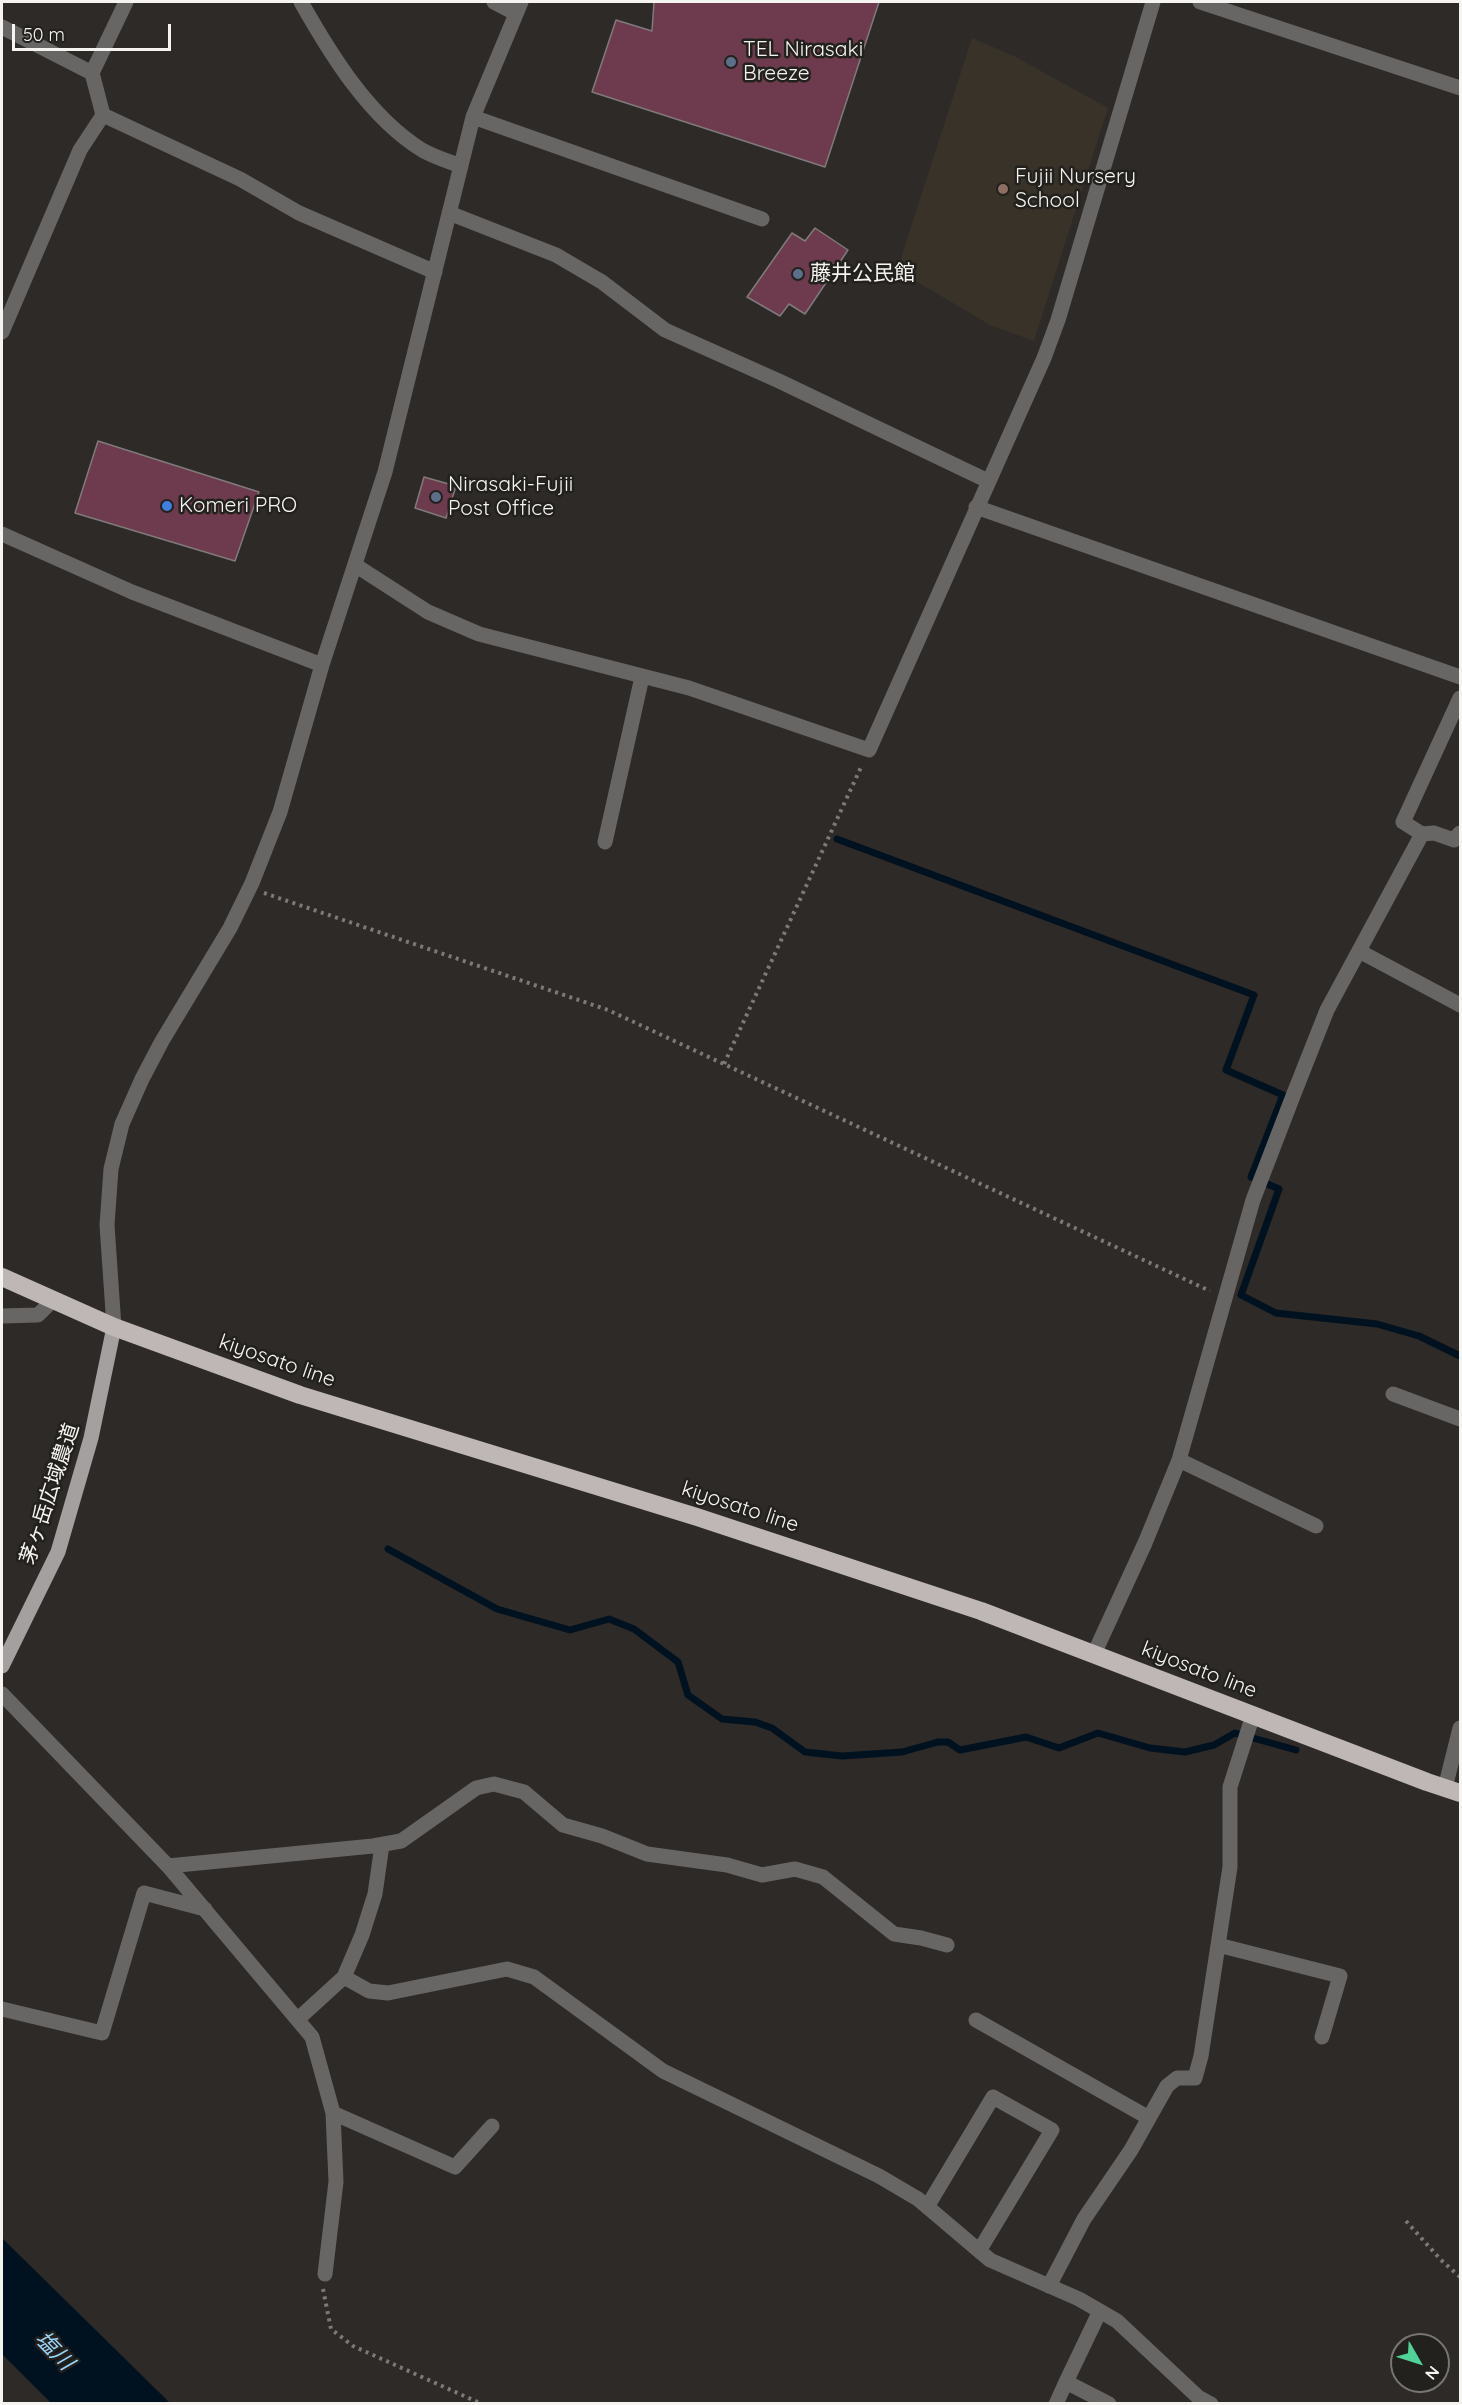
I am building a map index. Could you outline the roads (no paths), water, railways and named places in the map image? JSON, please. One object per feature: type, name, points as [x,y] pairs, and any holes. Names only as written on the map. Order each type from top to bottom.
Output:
[{"type":"highway","name":"kiyosato line","points":[[2,1277],[114,1327],[300,1395],[697,1517],[981,1611],[1453,1790]]},
{"type":"main road","name":"茅ヶ岳広域農道","points":[[2,1666],[58,1552],[91,1438],[114,1327]]},
{"type":"street","points":[[2,332],[80,150],[103,116],[92,73],[126,2]]},
{"type":"street","points":[[301,2],[350,80],[400,135],[425,152],[461,166]]},
{"type":"street","points":[[114,1327],[107,1225],[111,1169],[122,1124],[147,1070],[230,928],[280,812],[322,665],[386,472],[472,117],[518,7],[494,2]]},
{"type":"street","points":[[355,565],[429,612],[479,634],[689,688],[869,750],[1044,358],[1058,320],[1153,2]]},
{"type":"street","points":[[1200,2],[1461,88]]},
{"type":"street","points":[[2,27],[92,73]]},
{"type":"street","points":[[103,116],[240,179],[299,213],[435,272]]},
{"type":"street","points":[[472,117],[762,219]]},
{"type":"street","points":[[449,213],[556,255],[602,282],[665,330],[988,481]]},
{"type":"street","points":[[976,507],[1461,677]]},
{"type":"street","points":[[2,534],[132,592],[322,665]]},
{"type":"street","points":[[605,842],[642,677]]},
{"type":"street","points":[[1461,698],[1403,822],[1422,834],[1434,833],[1454,840],[1461,833]]},
{"type":"street","points":[[1094,1653],[1145,1543],[1179,1460],[1253,1200],[1327,1010],[1422,834]]},
{"type":"street","points":[[1359,951],[1461,1005]]},
{"type":"street","points":[[2,1316],[38,1315],[53,1300]]},
{"type":"street","points":[[1393,1394],[1461,1419]]},
{"type":"street","points":[[1179,1460],[1316,1526]]},
{"type":"street","points":[[2,1694],[168,1866],[312,2037],[333,2113],[336,2182],[325,2274]]},
{"type":"street","points":[[1049,2286],[1084,2218],[1131,2150],[1167,2086],[1178,2078],[1195,2078],[1201,2056],[1230,1867],[1230,1788],[1253,1715]]},
{"type":"street","points":[[1453,1790],[1461,1728]]},
{"type":"street","points":[[168,1866],[382,1845],[401,1841],[476,1788],[494,1784],[524,1792],[563,1825],[602,1836],[647,1854],[727,1865],[762,1875],[795,1869],[823,1877],[894,1934],[946,1945]]},
{"type":"street","points":[[298,2019],[344,1977],[362,1935],[375,1894],[382,1845]]},
{"type":"street","points":[[2,2009],[102,2033],[144,1893],[205,1910]]},
{"type":"street","points":[[1218,1945],[1340,1976],[1322,2037]]},
{"type":"street","points":[[344,1977],[369,1991],[388,1993],[507,1969],[534,1977],[663,2071],[879,2176],[918,2199],[990,2260],[1049,2286],[1117,2321],[1187,2397],[1198,2397],[1211,2403]]},
{"type":"street","points":[[976,2020],[1149,2118]]},
{"type":"street","points":[[927,2207],[993,2097],[1052,2130],[979,2251]]},
{"type":"street","points":[[333,2113],[455,2167],[492,2126]]},
{"type":"street","points":[[1056,2403],[1100,2311]]},
{"type":"street","points":[[1066,2382],[1108,2403]]},
{"type":"water","name":"塩川","points":[[2,2238],[170,2403],[51,2403],[2,2354]]},
{"type":"waterway","points":[[837,839],[1254,995],[1226,1070],[1283,1095],[1251,1177],[1279,1189],[1241,1295],[1276,1313],[1377,1324],[1419,1336],[1460,1356]]},
{"type":"waterway","points":[[388,1549],[497,1609],[570,1630],[609,1619],[634,1629],[678,1662],[688,1695],[722,1719],[755,1722],[772,1728],[805,1752],[842,1756],[902,1752],[938,1742],[948,1742],[960,1750],[1026,1737],[1059,1748],[1098,1733],[1150,1748],[1185,1752],[1214,1745],[1235,1733],[1296,1750]]},
{"type":"place","name":"TEL Nirasaki Breeze","points":[[731,62]]},
{"type":"place","name":"Fujii Nursery School","points":[[1003,189]]},
{"type":"place","name":"藤井公民館","points":[[798,274]]},
{"type":"place","name":"Nirasaki-Fujii Post Office","points":[[436,497]]},
{"type":"place","name":"Komeri PRO","points":[[167,506]]}]
